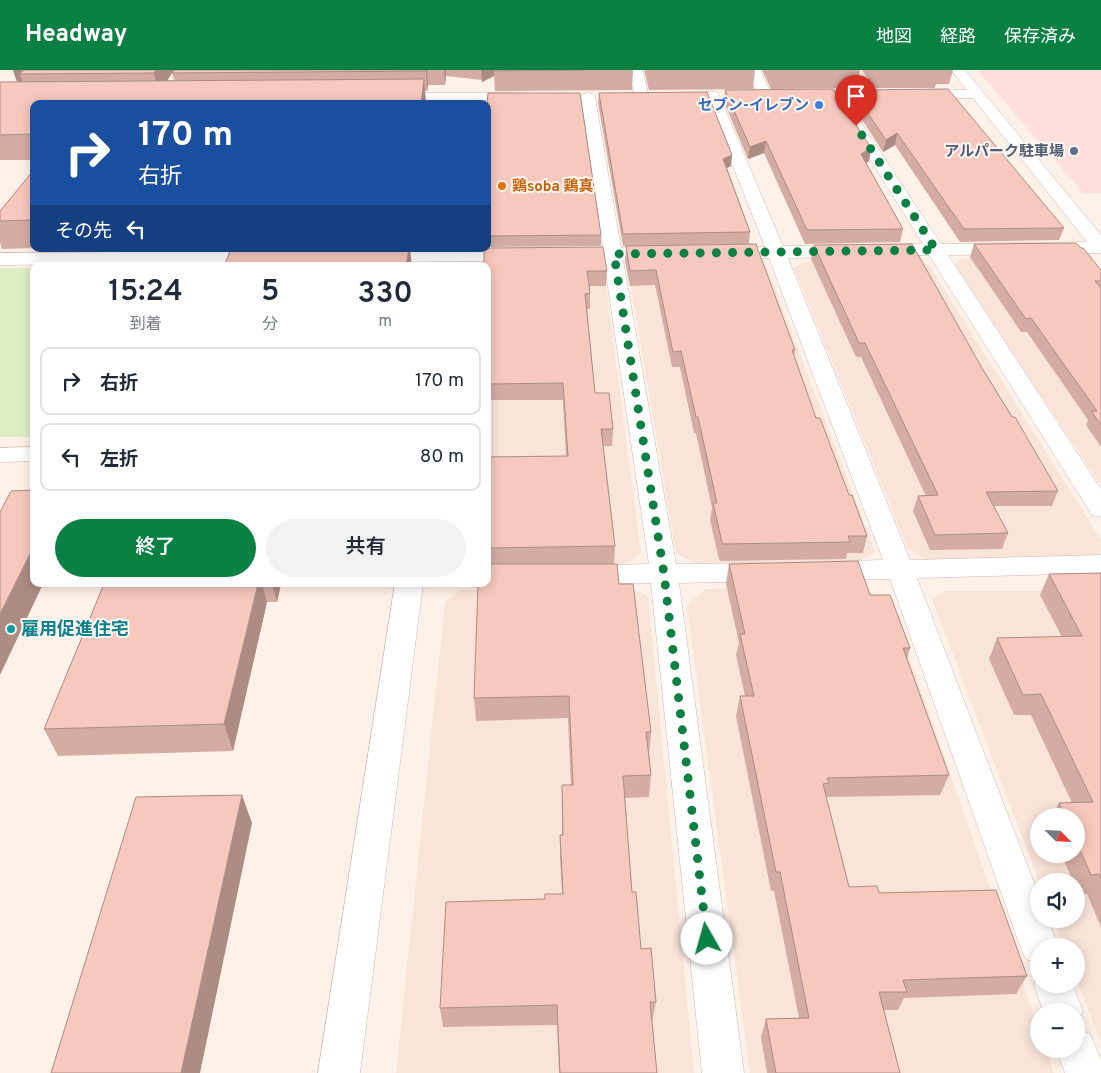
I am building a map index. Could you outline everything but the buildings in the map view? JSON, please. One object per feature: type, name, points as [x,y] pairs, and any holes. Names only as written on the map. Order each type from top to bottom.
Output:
[{"type":"street","points":[[635,70],[642,96]]},
{"type":"street","points":[[753,70],[766,95]]},
{"type":"street","points":[[958,70],[1101,247]]},
{"type":"street","points":[[858,78],[869,94]]},
{"type":"street","points":[[462,100],[498,82]]},
{"type":"street","points":[[748,95],[977,94]]},
{"type":"street","points":[[712,95],[776,252],[900,569],[1036,938]]},
{"type":"street","points":[[836,95],[1101,509]]},
{"type":"street","points":[[624,96],[660,96]]},
{"type":"street","points":[[379,97],[462,100],[541,97]]},
{"type":"street","points":[[591,97],[664,574],[723,1073]]},
{"type":"street","points":[[700,253],[1101,247]]},
{"type":"street","points":[[360,256],[680,254]]},
{"type":"street","points":[[0,259],[280,257]]},
{"type":"street","points":[[0,455],[30,454]]},
{"type":"street","points":[[556,575],[1101,564]]},
{"type":"street","points":[[339,1073],[409,587]]},
{"type":"street","points":[[1080,1058],[1086,1073]]},
{"type":"shaded area","name":"アルパーク駐車場","points":[[977,70],[1101,70],[1101,193],[1083,193]]},
{"type":"shaded area","points":[[1076,257],[1101,280],[1101,485],[954,265],[962,259]]},
{"type":"shaded area","points":[[915,260],[929,265],[1101,540],[1101,551],[1093,559],[926,560],[908,549],[794,268],[803,262]]},
{"type":"shaded area","points":[[754,262],[767,267],[875,552],[854,564],[705,568],[676,553],[628,270]]},
{"type":"shaded area","points":[[491,267],[604,271],[641,553],[624,566],[491,568]]},
{"type":"shaded area","points":[[629,585],[648,597],[694,1073],[396,1073],[445,602],[461,590]]},
{"type":"shaded area","points":[[856,586],[890,601],[1030,1003],[1030,1058],[1049,1058],[1054,1073],[750,1073],[687,606],[705,589]]},
{"type":"shaded area","points":[[944,591],[1101,591],[1101,1042],[1082,993],[1085,993],[1085,938],[1061,938],[1057,928],[1085,928],[1085,873],[1036,873],[1032,863],[1085,863],[1085,808],[1030,808],[1030,857],[932,599]]},
{"type":"green space","points":[[0,268],[30,268],[30,437],[0,437]]},
{"type":"place","name":"セブン-イレブン","points":[[819,105]]},
{"type":"place","name":"アルパーク駐車場","points":[[1074,151]]},
{"type":"place","name":"鶏soba 鶏真","points":[[502,186]]},
{"type":"place","name":"雇用促進住宅","points":[[11,629]]},
{"type":"route","points":[[707,939],[664,574],[614,254],[936,250],[856,126]]}]
